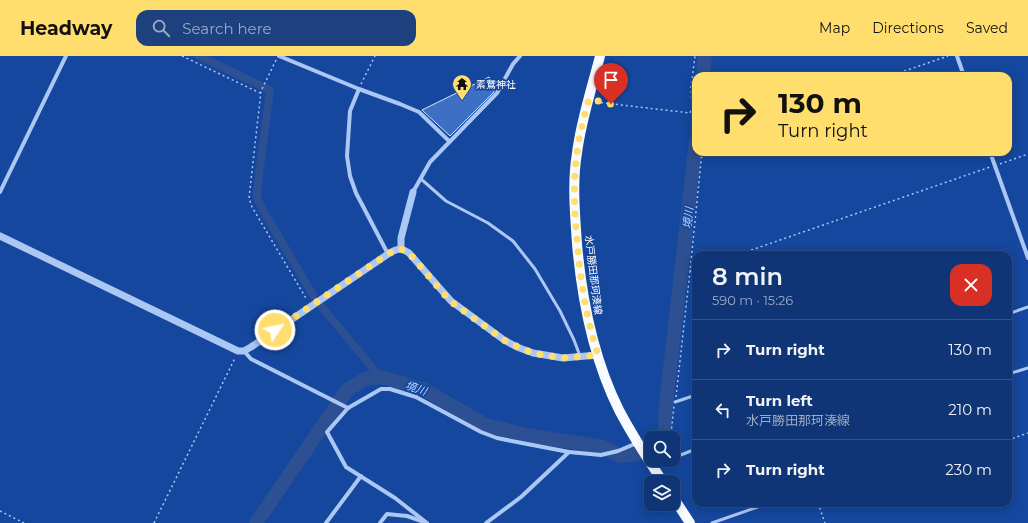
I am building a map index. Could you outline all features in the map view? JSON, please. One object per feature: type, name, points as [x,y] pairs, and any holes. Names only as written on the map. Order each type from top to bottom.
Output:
[{"type":"main road","name":"水戸勝田那珂湊線","points":[[600,56],[577,152],[574,176],[575,218],[580,272],[586,311],[598,355],[614,400],[637,443],[658,475]]},
{"type":"main road","points":[[680,508],[690,523]]},
{"type":"street","points":[[0,192],[66,56]]},
{"type":"street","points":[[278,56],[419,112],[449,141]]},
{"type":"street","points":[[401,248],[401,238],[413,192],[430,162],[497,93],[513,64],[520,56]]},
{"type":"street","points":[[957,56],[963,72]]},
{"type":"street","points":[[359,89],[350,111],[348,156],[350,176],[356,193],[388,254]]},
{"type":"street","points":[[992,156],[1028,258]]},
{"type":"street","points":[[0,236],[241,351],[251,359],[348,408]]},
{"type":"street","points":[[241,351],[388,254],[401,248],[409,253],[450,301],[504,340],[533,353],[548,357],[563,358],[598,355]]},
{"type":"street","points":[[426,523],[395,498],[346,467],[327,432],[348,408],[380,389],[390,389],[416,397],[480,432],[497,438],[569,452],[601,455],[618,451],[637,443]]},
{"type":"street","points":[[486,523],[521,497],[569,452]]},
{"type":"street","points":[[326,523],[361,476]]},
{"type":"street","points":[[380,523],[387,514],[407,516],[426,523]]},
{"type":"lane","points":[[421,179],[446,201],[488,223],[513,241],[535,269],[560,311],[581,357]]},
{"type":"lane","points":[[1012,313],[1028,308]]},
{"type":"lane","points":[[1012,373],[1028,368]]},
{"type":"lane","points":[[675,402],[692,396]]},
{"type":"lane","points":[[680,454],[692,450]]},
{"type":"lane","points":[[712,523],[758,507]]},
{"type":"path","points":[[182,56],[260,94]]},
{"type":"path","points":[[278,56],[260,94],[249,198],[252,207],[311,306]]},
{"type":"path","points":[[359,89],[375,56]]},
{"type":"path","points":[[693,72],[695,56]]},
{"type":"path","points":[[902,72],[948,56]]},
{"type":"path","points":[[589,99],[596,102],[690,113],[692,108],[692,87]]},
{"type":"path","points":[[748,251],[1028,154]]},
{"type":"path","points":[[692,251],[702,156]]},
{"type":"path","points":[[671,431],[692,251]]},
{"type":"path","points":[[154,523],[241,351]]},
{"type":"path","points":[[1012,439],[1028,433]]},
{"type":"path","points":[[819,507],[825,523]]},
{"type":"path","points":[[0,511],[24,523]]},
{"type":"building","name":"素鵞神社","points":[[489,77],[497,86],[493,93],[450,136],[422,110]]},
{"type":"waterway","points":[[199,56],[270,90],[257,198],[313,295]]},
{"type":"waterway","name":"境川","points":[[703,72],[705,56]]},
{"type":"waterway","name":"境川","points":[[664,431],[694,156]]},
{"type":"waterway","points":[[322,307],[380,377]]},
{"type":"waterway","name":"境川","points":[[256,523],[347,390],[365,379],[380,377],[423,389],[486,425],[526,435],[603,447],[620,456],[637,454]]},
{"type":"place","name":"素鵞神社","points":[[462,101]]},
{"type":"route","points":[[275,330],[388,254],[401,248],[409,253],[450,301],[504,340],[533,353],[548,357],[563,358],[598,355],[589,327],[580,272],[575,218],[574,176],[577,152],[589,99],[596,102],[611,104]]}]
